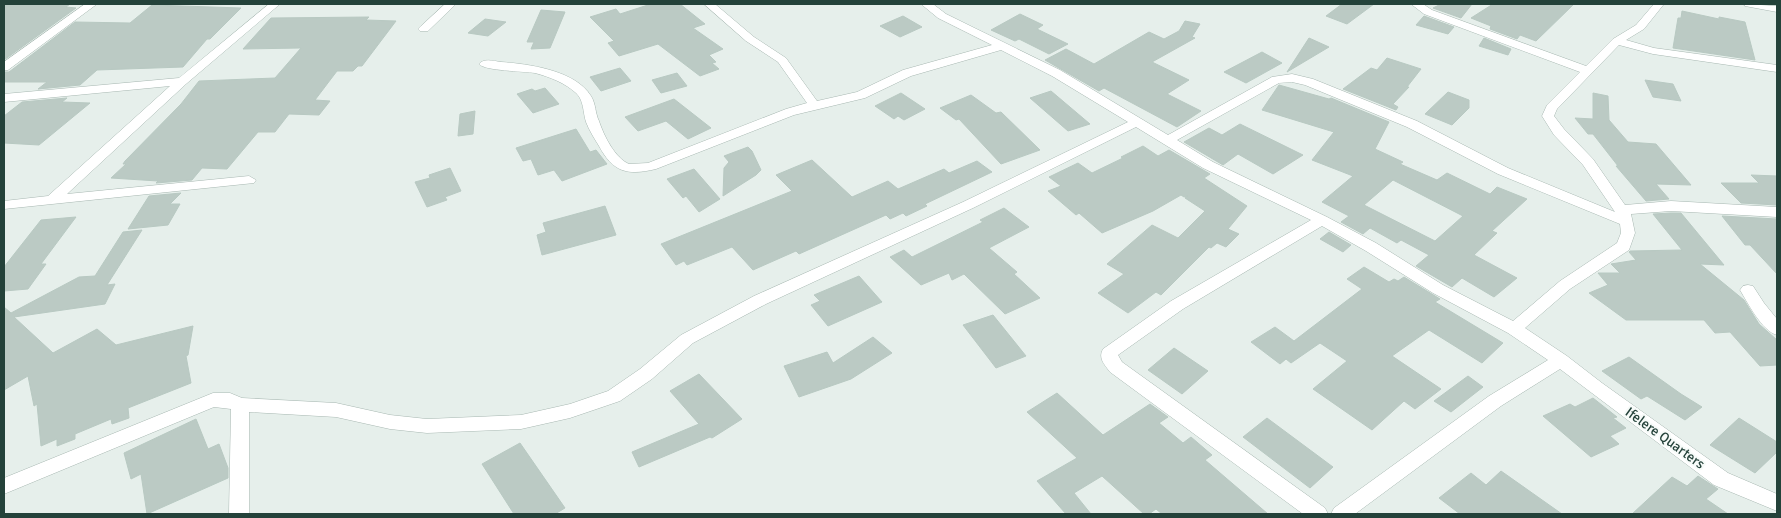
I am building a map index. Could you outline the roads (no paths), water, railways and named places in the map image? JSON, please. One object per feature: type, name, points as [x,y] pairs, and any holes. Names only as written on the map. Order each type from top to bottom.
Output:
[{"type":"street","points":[[4,67],[92,4]]},
{"type":"street","points":[[52,200],[182,81],[275,4]]},
{"type":"street","points":[[424,29],[451,4]]},
{"type":"street","points":[[709,4],[743,33],[782,60],[814,105]]},
{"type":"street","name":"Ifelere Quarters","points":[[926,4],[942,16],[1056,73],[1208,165],[1322,220],[1371,247],[1438,289],[1514,329],[1561,360],[1596,388],[1722,479],[1777,504]]},
{"type":"street","points":[[1416,4],[1428,12],[1587,70]]},
{"type":"street","points":[[1514,329],[1565,285],[1624,246],[1628,233],[1624,216],[1588,162],[1559,132],[1548,116],[1551,108],[1587,70],[1617,41],[1640,28],[1659,4]]},
{"type":"street","points":[[1749,4],[1777,9]]},
{"type":"street","points":[[1617,41],[1653,51],[1777,69]]},
{"type":"street","points":[[485,64],[530,68],[556,77],[581,90],[588,100],[592,122],[610,156],[618,165],[637,170],[814,105],[832,103],[861,95],[906,73],[1003,46]]},
{"type":"street","points":[[1168,140],[1276,80],[1292,78],[1308,82],[1412,124],[1503,171],[1624,216],[1671,206],[1777,212]]},
{"type":"street","points":[[4,98],[182,81]]},
{"type":"street","points":[[4,486],[213,400],[230,400],[240,406],[286,406],[336,410],[390,422],[427,426],[521,422],[570,411],[614,396],[646,374],[687,339],[760,300],[968,205],[1138,122]]},
{"type":"street","points":[[4,205],[249,180]]},
{"type":"street","points":[[1318,514],[1116,367],[1110,360],[1109,353],[1177,305],[1322,220]]},
{"type":"street","points":[[1748,290],[1758,307],[1777,329]]},
{"type":"street","points":[[1341,514],[1495,401],[1561,360]]},
{"type":"street","points":[[239,514],[240,406]]}]
